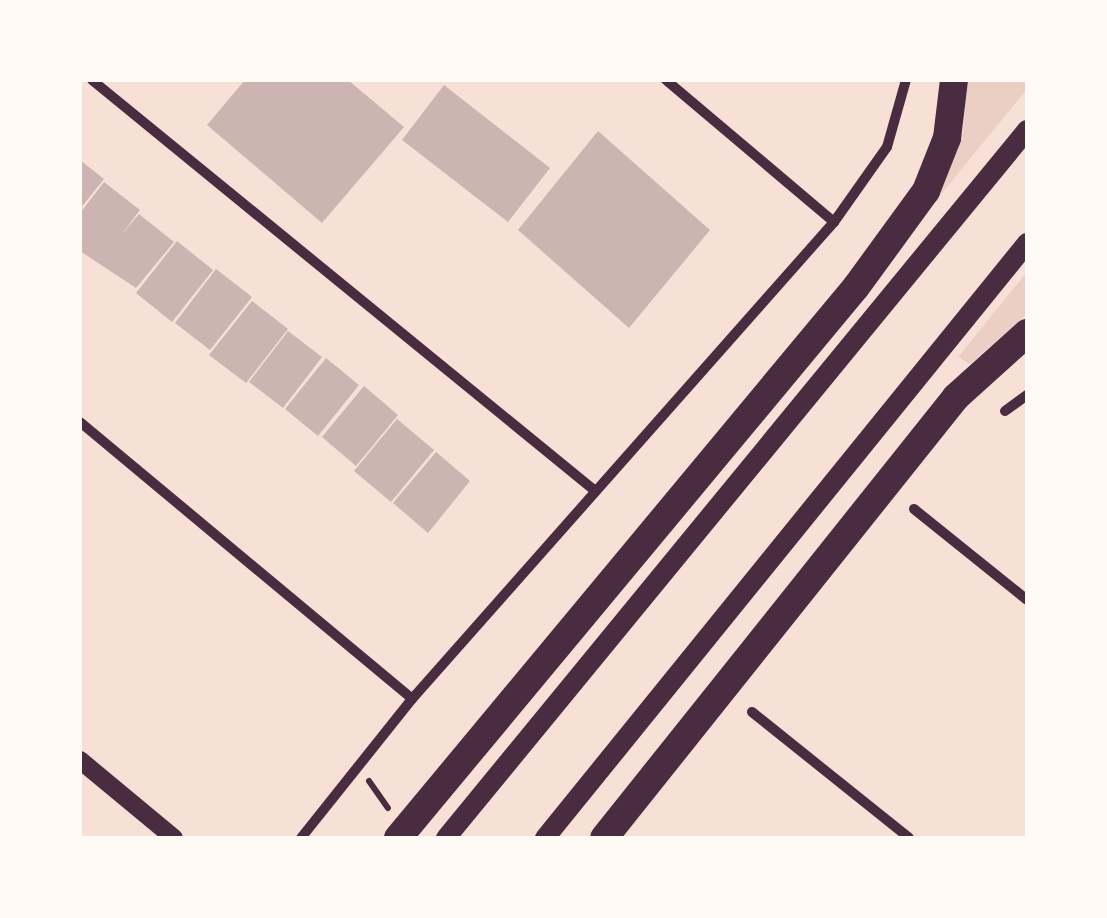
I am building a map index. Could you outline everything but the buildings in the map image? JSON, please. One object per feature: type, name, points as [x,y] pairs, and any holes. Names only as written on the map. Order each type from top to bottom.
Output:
[{"type":"highway","points":[[398,838],[856,287],[926,191],[947,138],[954,80]]},
{"type":"highway","points":[[604,838],[956,396],[1027,334]]},
{"type":"main road","points":[[446,838],[1027,130]]},
{"type":"main road","points":[[545,838],[1027,243]]},
{"type":"street","points":[[92,80],[594,490]]},
{"type":"street","points":[[666,80],[834,222]]},
{"type":"street","points":[[302,838],[412,699],[834,222],[887,146],[906,80]]},
{"type":"street","points":[[1006,411],[1027,395]]},
{"type":"street","points":[[80,422],[412,699]]},
{"type":"street","points":[[914,509],[1027,600]]},
{"type":"street","points":[[752,712],[909,838]]},
{"type":"street","points":[[80,760],[174,838]]},
{"type":"shaded area","points":[[968,80],[1027,80],[1027,89],[934,203],[963,131]]},
{"type":"shaded area","points":[[1027,272],[1027,314],[970,364],[958,357]]}]
